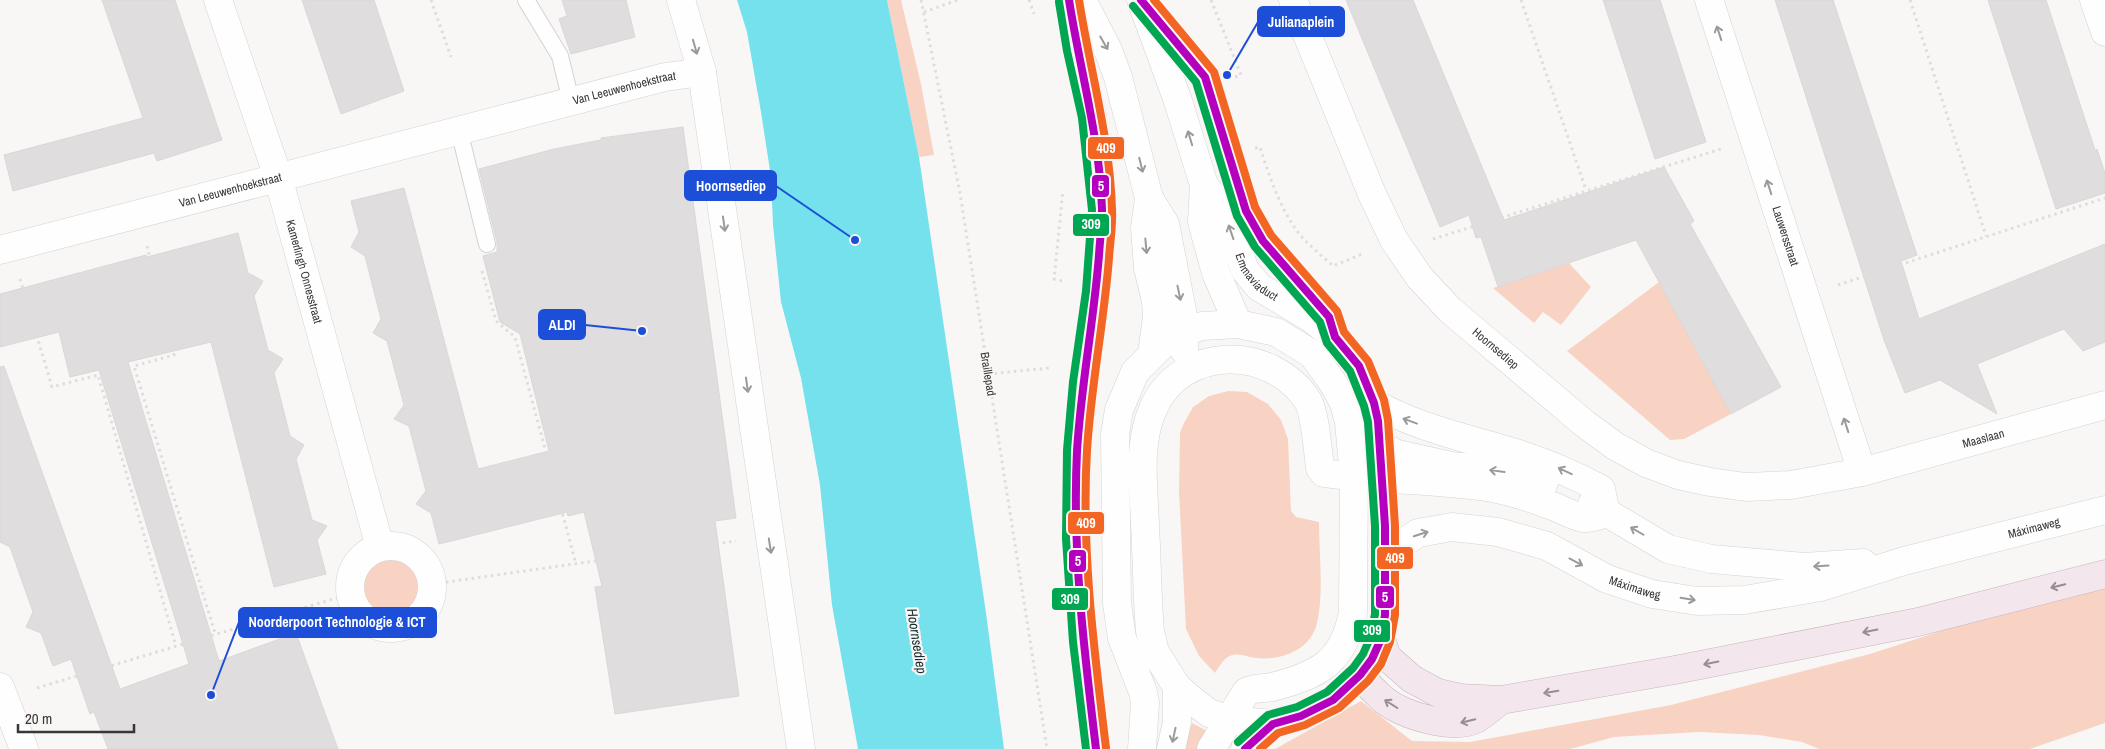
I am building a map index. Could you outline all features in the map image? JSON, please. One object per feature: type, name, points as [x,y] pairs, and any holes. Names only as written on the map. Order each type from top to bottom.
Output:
[{"type":"highway","points":[[1381,639],[1387,657],[1412,679],[1438,693],[1461,698],[1501,700],[1675,670],[1918,622],[2105,574]]},
{"type":"highway","points":[[1360,675],[1385,701],[1402,711],[1429,720],[1458,723],[1475,720],[1501,700]]},
{"type":"main road","name":"Kamerlingh Onnesstraat","points":[[218,0],[278,177],[380,547]]},
{"type":"main road","points":[[681,0],[702,72],[801,749]]},
{"type":"main road","points":[[1069,0],[1077,49],[1092,116],[1102,210],[1077,470],[1076,538],[1083,640],[1096,749]]},
{"type":"main road","points":[[1082,0],[1108,50],[1118,77],[1149,198],[1165,224],[1184,320],[1183,373]]},
{"type":"main road","name":"Emmaviaduct","points":[[1141,0],[1178,101],[1204,184],[1223,209],[1245,270],[1259,286],[1312,319],[1335,337]]},
{"type":"main road","name":"Hoornsediep","points":[[1293,0],[1372,194],[1394,240],[1420,278],[1450,310],[1552,396],[1615,446],[1646,463],[1678,475],[1746,487],[1791,485],[1862,472]]},
{"type":"main road","name":"Lauwersstraat","points":[[1709,0],[1862,472]]},
{"type":"main road","points":[[2094,0],[2105,32]]},
{"type":"main road","name":"Van Leeuwenhoekstraat","points":[[6,249],[665,77],[702,72]]},
{"type":"main road","name":"Emmaviaduct","points":[[1204,184],[1202,222],[1216,273],[1238,324]]},
{"type":"main road","points":[[1149,198],[1145,228],[1148,268],[1156,302],[1157,317],[1152,354]]},
{"type":"main road","points":[[1142,749],[1145,703],[1143,692],[1122,638],[1117,603],[1115,434],[1119,410],[1135,372],[1168,339],[1202,326],[1238,324],[1276,332],[1312,354],[1333,383],[1344,403],[1350,422],[1354,478],[1353,612],[1350,632],[1343,646],[1326,664],[1312,674],[1270,687],[1250,689],[1246,692],[1211,749]]},
{"type":"main road","points":[[1335,337],[1359,366],[1374,403],[1383,479],[1385,614],[1381,639],[1372,659],[1360,675],[1333,700],[1302,716],[1273,724],[1228,720],[1210,713],[1178,687],[1155,652],[1150,631],[1143,450],[1153,409],[1164,389],[1183,373],[1218,359],[1244,360],[1267,366],[1290,379],[1309,403],[1320,468],[1324,473],[1354,478],[1383,479],[1493,488],[1526,497],[1582,518],[1606,514],[1601,489],[1583,479],[1551,464],[1450,435],[1394,415],[1374,403]]},
{"type":"main road","name":"Maaslaan","points":[[1862,472],[2105,405]]},
{"type":"main road","name":"Máximaweg","points":[[1350,422],[1364,436],[1397,454],[1451,466],[1501,470],[1580,496],[1606,514],[1668,549],[1711,559],[1805,567],[1904,561]]},
{"type":"main road","name":"Máximaweg","points":[[1385,564],[1400,545],[1418,533],[1452,527],[1498,532],[1547,546],[1607,579],[1652,594],[1697,601],[1744,600],[1821,587],[1904,561],[2105,510]]},
{"type":"main road","points":[[394,546],[409,550],[421,558],[429,570],[433,584],[431,598],[425,611],[415,621],[403,627],[375,626],[363,618],[355,607],[350,594],[351,579],[356,564],[366,554],[380,547],[394,546]]},
{"type":"main road","points":[[1343,646],[1360,675]]},
{"type":"main road","points":[[1171,749],[1177,722],[1178,687]]},
{"type":"main road","points":[[3,693],[24,749]]},
{"type":"main road","points":[[1245,749],[1273,724]]},
{"type":"lane","points":[[526,0],[560,56],[571,101]]},
{"type":"lane","name":"Emmaviaduct","points":[[1141,0],[1205,77],[1246,211],[1263,241],[1329,317],[1335,337]]},
{"type":"lane","points":[[459,130],[487,244]]},
{"type":"path","points":[[431,0],[451,57]]},
{"type":"path","name":"Braillepad","points":[[921,0],[960,193],[1047,749]]},
{"type":"path","points":[[924,12],[958,0]]},
{"type":"path","points":[[1029,0],[1036,19]]},
{"type":"path","points":[[1211,0],[1241,75],[1230,79]]},
{"type":"path","points":[[1521,0],[1586,190]]},
{"type":"path","points":[[1910,0],[1986,236]]},
{"type":"path","points":[[1430,240],[1754,139]]},
{"type":"path","points":[[1251,150],[1260,147],[1277,194],[1293,226],[1322,256],[1334,266],[1365,252]]},
{"type":"path","points":[[1062,291],[1063,281],[1054,279],[1064,181]]},
{"type":"path","points":[[1805,296],[2105,198]]},
{"type":"path","points":[[139,214],[174,355],[134,366],[215,633]]},
{"type":"path","points":[[487,244],[478,255],[496,321],[515,337],[576,564]]},
{"type":"path","points":[[6,249],[52,386],[98,375],[176,646]]},
{"type":"path","points":[[988,374],[1051,368]]},
{"type":"path","points":[[433,584],[769,536]]},
{"type":"path","points":[[3,693],[176,646],[350,594]]},
{"type":"shaded area","points":[[887,0],[901,0],[921,84],[934,155],[919,157]]},
{"type":"shaded area","points":[[1569,263],[1591,287],[1561,325],[1543,312],[1534,323],[1493,288]]},
{"type":"shaded area","points":[[1659,282],[1731,414],[1684,439],[1670,440],[1567,351]]},
{"type":"shaded area","points":[[1228,391],[1247,392],[1268,404],[1281,420],[1288,439],[1291,511],[1296,517],[1319,522],[1320,599],[1314,632],[1302,647],[1294,652],[1275,658],[1233,655],[1221,663],[1215,673],[1199,656],[1186,629],[1179,492],[1180,433],[1193,407],[1209,396]]},
{"type":"shaded area","points":[[391,559],[407,564],[415,572],[420,588],[415,604],[407,612],[391,617],[375,612],[367,604],[362,588],[367,572],[375,564]]},
{"type":"shaded area","points":[[2105,588],[2105,723],[2030,749],[1819,749],[1802,742],[1759,735],[1699,732],[1614,737],[1570,749],[1275,749],[1361,701],[1412,741],[1470,742],[1671,705],[1870,654],[1950,628]]},
{"type":"shaded area","points":[[1192,723],[1207,731],[1199,749],[1181,749]]},
{"type":"water","points":[[737,0],[887,0],[919,157],[986,613],[1004,749],[858,749],[832,605],[820,485],[801,378],[781,302],[773,225],[771,177],[761,112],[747,32]]},
{"type":"building","points":[[102,0],[175,0],[222,140],[157,161],[154,153],[13,191],[4,155],[143,118]]},
{"type":"building","points":[[302,0],[374,0],[404,91],[341,114]]},
{"type":"building","points":[[562,0],[626,0],[635,37],[571,54],[559,19],[567,16]]},
{"type":"building","points":[[1346,0],[1413,0],[1504,220],[1664,167],[1694,221],[1690,224],[1781,387],[1731,414],[1636,240],[1498,287],[1481,237],[1476,238],[1469,215],[1440,227]]},
{"type":"building","points":[[1603,0],[1660,0],[1706,142],[1655,159]]},
{"type":"building","points":[[1775,0],[1833,0],[1917,255],[1901,261],[1919,319],[2105,244],[2105,342],[2083,351],[2064,329],[1977,364],[1997,414],[1940,380],[1905,393],[1884,340]]},
{"type":"building","points":[[1988,0],[2046,0],[2095,150],[2097,149],[2105,173],[2105,193],[2056,209]]},
{"type":"building","points":[[683,127],[736,518],[715,521],[739,696],[615,714],[595,587],[602,586],[584,512],[568,516],[567,512],[439,544],[431,513],[416,504],[426,491],[409,426],[394,419],[404,405],[387,341],[373,333],[381,319],[365,256],[351,247],[359,232],[351,201],[404,188],[478,469],[549,451],[520,334],[500,322],[483,256],[497,252],[497,242],[479,169],[554,149],[601,140],[601,138]]},
{"type":"building","points":[[238,233],[248,273],[263,281],[254,296],[268,350],[283,359],[274,373],[290,436],[304,445],[296,459],[312,520],[327,526],[317,540],[326,574],[274,587],[211,342],[128,362],[219,661],[296,633],[338,749],[108,749],[94,712],[90,714],[71,659],[53,666],[41,633],[26,627],[33,612],[10,547],[0,542],[0,367],[4,366],[120,689],[189,664],[99,370],[70,377],[59,332],[0,347],[0,294],[146,255],[147,257]]},
{"type":"transit line","name":"5","points":[[1069,0],[1094,131],[1102,209],[1097,279],[1079,426],[1076,488],[1080,600],[1096,749]]},
{"type":"transit line","name":"409","points":[[1079,0],[1104,130],[1112,209],[1107,282],[1089,426],[1086,487],[1087,562],[1106,748]]},
{"type":"transit line","name":"5","points":[[1141,0],[1205,77],[1246,211],[1263,241],[1329,317],[1335,337],[1359,366],[1374,403],[1378,421],[1385,526],[1385,615],[1381,639],[1372,659],[1360,675],[1333,700],[1301,716],[1273,724],[1245,749]]},
{"type":"transit line","name":"409","points":[[1154,0],[1214,72],[1255,207],[1271,235],[1337,311],[1344,332],[1368,361],[1384,400],[1388,420],[1395,526],[1395,615],[1390,642],[1381,664],[1368,681],[1339,708],[1305,725],[1278,733],[1260,749]]},
{"type":"transit line","name":"309","points":[[1059,2],[1067,51],[1082,118],[1092,210],[1086,291],[1073,382],[1067,450],[1066,539],[1073,642],[1086,749]]},
{"type":"transit line","name":"309","points":[[1133,6],[1196,82],[1237,216],[1255,247],[1320,322],[1327,343],[1350,371],[1364,406],[1368,422],[1375,526],[1375,614],[1371,636],[1363,654],[1353,668],[1327,692],[1297,707],[1268,715],[1238,742]]},
{"type":"place","name":"Julianaplein","points":[[1227,75]]},
{"type":"place","name":"Hoornsediep","points":[[855,240]]},
{"type":"place","name":"ALDI","points":[[642,331]]},
{"type":"place","name":"Noorderpoort Technologie & ICT","points":[[211,695]]}]
